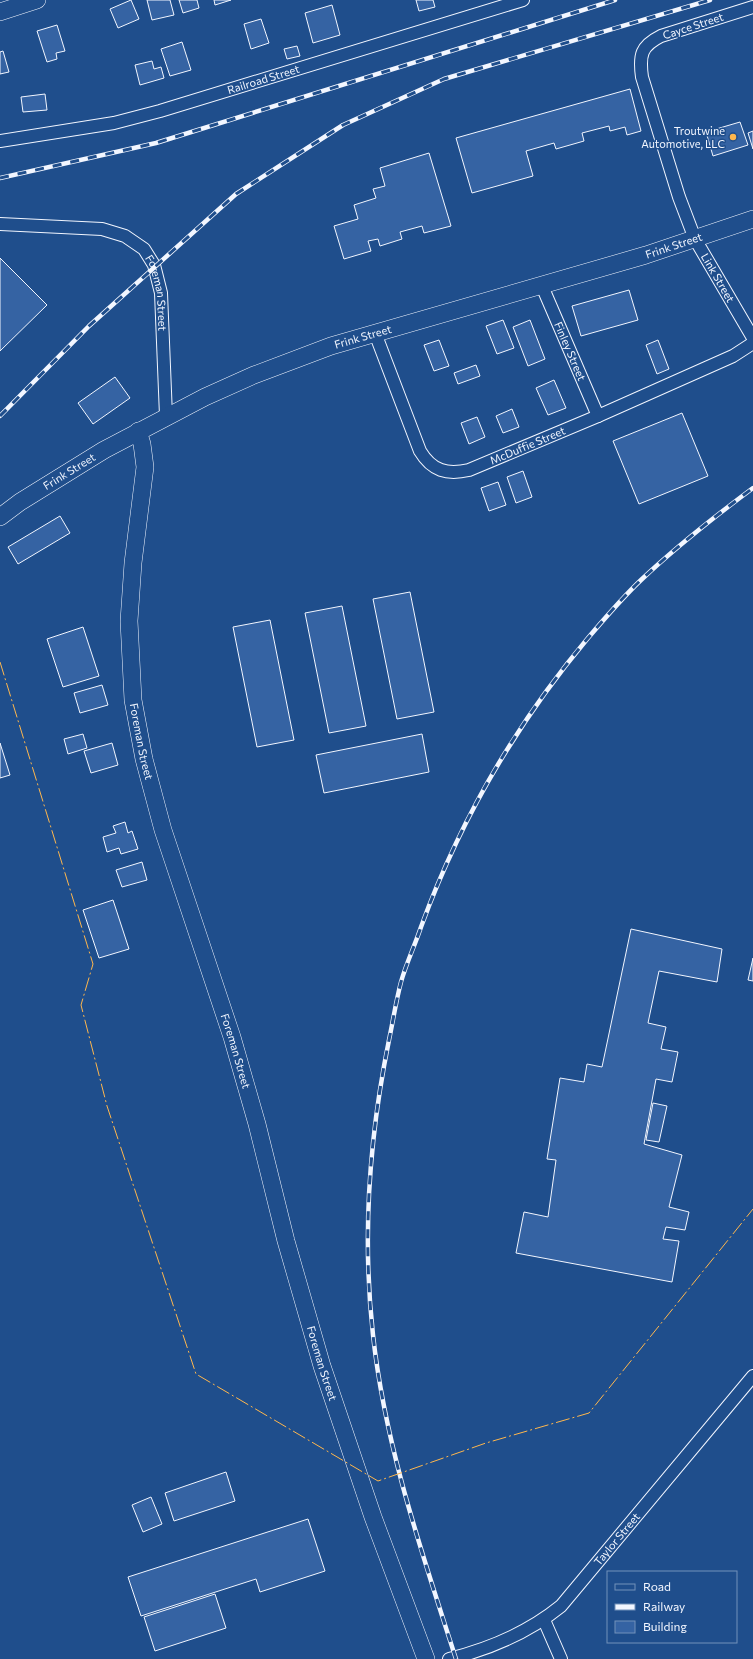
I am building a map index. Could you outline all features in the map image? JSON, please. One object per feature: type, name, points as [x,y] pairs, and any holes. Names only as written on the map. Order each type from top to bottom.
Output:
[{"type":"street","points":[[0,12],[38,0]]},
{"type":"street","name":"Railroad Street","points":[[0,141],[114,123],[160,111],[523,0]]},
{"type":"street","name":"Cayce Street","points":[[657,125],[642,77],[640,65],[642,50],[650,41],[661,36],[753,7]]},
{"type":"street","name":"Link Street","points":[[657,125],[679,197],[695,239],[753,338]]},
{"type":"street","name":"Frink Street","points":[[0,517],[20,502],[97,454],[138,431],[205,397],[254,375],[331,346],[542,286],[695,239],[753,219]]},
{"type":"street","name":"Foreman Street","points":[[0,224],[102,229],[125,236],[144,249],[154,265],[161,293],[166,416]]},
{"type":"street","name":"Finley Street","points":[[542,286],[598,416]]},
{"type":"street","name":"McDuffie Street","points":[[375,333],[420,451],[426,461],[435,468],[446,472],[458,473],[470,470],[598,416],[733,356],[753,343]]},
{"type":"street","name":"Foreman Street","points":[[138,431],[142,444],[145,467],[134,563],[130,629],[133,700],[144,759],[163,830],[232,1037],[257,1124],[286,1241],[322,1366],[374,1517],[426,1659]]},
{"type":"street","name":"Taylor Street","points":[[449,1659],[499,1642],[522,1632],[544,1620],[569,1597],[753,1376]]},
{"type":"street","points":[[544,1620],[561,1659]]},
{"type":"building","points":[[131,0],[139,19],[118,28],[110,9]]},
{"type":"building","points":[[147,0],[170,0],[174,15],[152,20]]},
{"type":"building","points":[[179,0],[197,0],[199,8],[183,13]]},
{"type":"building","points":[[214,0],[231,0],[215,5]]},
{"type":"building","points":[[416,0],[433,0],[435,7],[419,11]]},
{"type":"building","points":[[332,5],[340,35],[313,43],[305,13]]},
{"type":"building","points":[[261,19],[269,43],[251,49],[244,24]]},
{"type":"building","points":[[57,25],[65,51],[56,53],[57,59],[47,62],[37,31]]},
{"type":"building","points":[[182,42],[191,70],[170,76],[161,49]]},
{"type":"building","points":[[297,46],[300,56],[287,59],[284,49]]},
{"type":"building","points":[[3,51],[9,72],[0,74],[0,52]]},
{"type":"building","points":[[152,61],[154,69],[161,67],[164,78],[140,85],[135,65]]},
{"type":"building","points":[[630,89],[641,131],[627,135],[625,127],[610,131],[609,126],[582,133],[584,141],[556,149],[554,143],[526,151],[533,176],[472,193],[456,138]]},
{"type":"building","points":[[45,94],[47,110],[23,112],[21,97]]},
{"type":"building","points":[[740,122],[748,145],[713,156],[706,132]]},
{"type":"building","points":[[753,131],[753,149],[748,133]]},
{"type":"building","points":[[429,153],[451,226],[424,233],[422,226],[400,232],[402,239],[380,246],[378,239],[368,241],[371,251],[344,259],[334,226],[358,219],[354,205],[376,198],[373,189],[385,186],[380,168]]},
{"type":"building","points":[[0,258],[47,305],[0,351]]},
{"type":"building","points":[[629,290],[638,320],[581,336],[572,306]]},
{"type":"building","points":[[503,320],[514,348],[497,354],[486,326]]},
{"type":"building","points":[[530,320],[545,359],[528,366],[513,327]]},
{"type":"building","points":[[439,340],[449,366],[434,371],[424,345]]},
{"type":"building","points":[[658,340],[669,369],[657,374],[646,345]]},
{"type":"building","points":[[476,365],[480,376],[458,384],[454,373]]},
{"type":"building","points":[[115,377],[130,398],[93,424],[78,403]]},
{"type":"building","points":[[554,380],[566,408],[548,415],[536,388]]},
{"type":"building","points":[[512,409],[519,427],[503,433],[496,416]]},
{"type":"building","points":[[682,413],[708,476],[639,504],[613,441]]},
{"type":"building","points":[[477,417],[485,437],[469,444],[461,423]]},
{"type":"building","points":[[523,471],[532,497],[516,503],[507,477]]},
{"type":"building","points":[[498,482],[506,505],[489,511],[481,488]]},
{"type":"building","points":[[60,516],[70,533],[18,564],[8,547]]},
{"type":"building","points":[[410,592],[434,712],[397,719],[373,599]]},
{"type":"building","points":[[342,606],[366,726],[329,733],[305,613]]},
{"type":"building","points":[[270,620],[294,740],[257,747],[233,627]]},
{"type":"building","points":[[83,627],[99,676],[63,687],[47,639]]},
{"type":"building","points":[[102,685],[108,705],[80,713],[74,693]]},
{"type":"building","points":[[83,734],[87,748],[68,754],[64,739]]},
{"type":"building","points":[[422,734],[429,772],[324,793],[316,755]]},
{"type":"building","points":[[0,743],[10,775],[0,778]]},
{"type":"building","points":[[112,743],[118,765],[91,773],[84,751]]},
{"type":"building","points":[[125,822],[128,833],[132,831],[138,849],[121,854],[119,848],[107,852],[103,837],[116,833],[113,826]]},
{"type":"building","points":[[142,862],[147,880],[122,887],[116,870]]},
{"type":"building","points":[[113,900],[129,949],[99,958],[83,910]]},
{"type":"building","points":[[631,929],[722,949],[717,982],[659,971],[648,1023],[666,1027],[661,1049],[678,1052],[672,1082],[656,1079],[644,1144],[682,1155],[669,1207],[689,1212],[685,1230],[666,1227],[663,1239],[679,1241],[672,1282],[516,1253],[524,1212],[548,1217],[556,1160],[547,1159],[560,1078],[584,1082],[587,1064],[602,1067]]},
{"type":"building","points":[[753,958],[753,981],[748,980]]},
{"type":"building","points":[[653,1103],[667,1106],[659,1142],[646,1140]]},
{"type":"building","points":[[226,1472],[235,1501],[174,1521],[165,1493]]},
{"type":"building","points":[[151,1497],[162,1524],[143,1532],[132,1505]]},
{"type":"building","points":[[308,1519],[325,1571],[260,1592],[256,1579],[141,1616],[128,1577]]},
{"type":"building","points":[[215,1594],[226,1628],[155,1651],[144,1617]]},
{"type":"railway","points":[[0,178],[156,143],[615,0]]},
{"type":"railway","points":[[0,416],[89,326],[236,194],[343,125],[444,79],[710,0]]},
{"type":"railway","points":[[456,1659],[406,1499],[386,1418],[373,1335],[368,1261],[369,1187],[372,1150],[382,1077],[401,982],[436,887],[472,811],[513,739],[561,671],[614,608],[634,587],[682,544],[753,488]]},
{"type":"power","points":[[0,662],[93,964],[81,1005],[107,1106],[196,1374],[378,1481],[486,1443],[589,1413],[753,1209]]},
{"type":"place","name":"Troutwine Automotive, LLC","points":[[733,137]]}]
